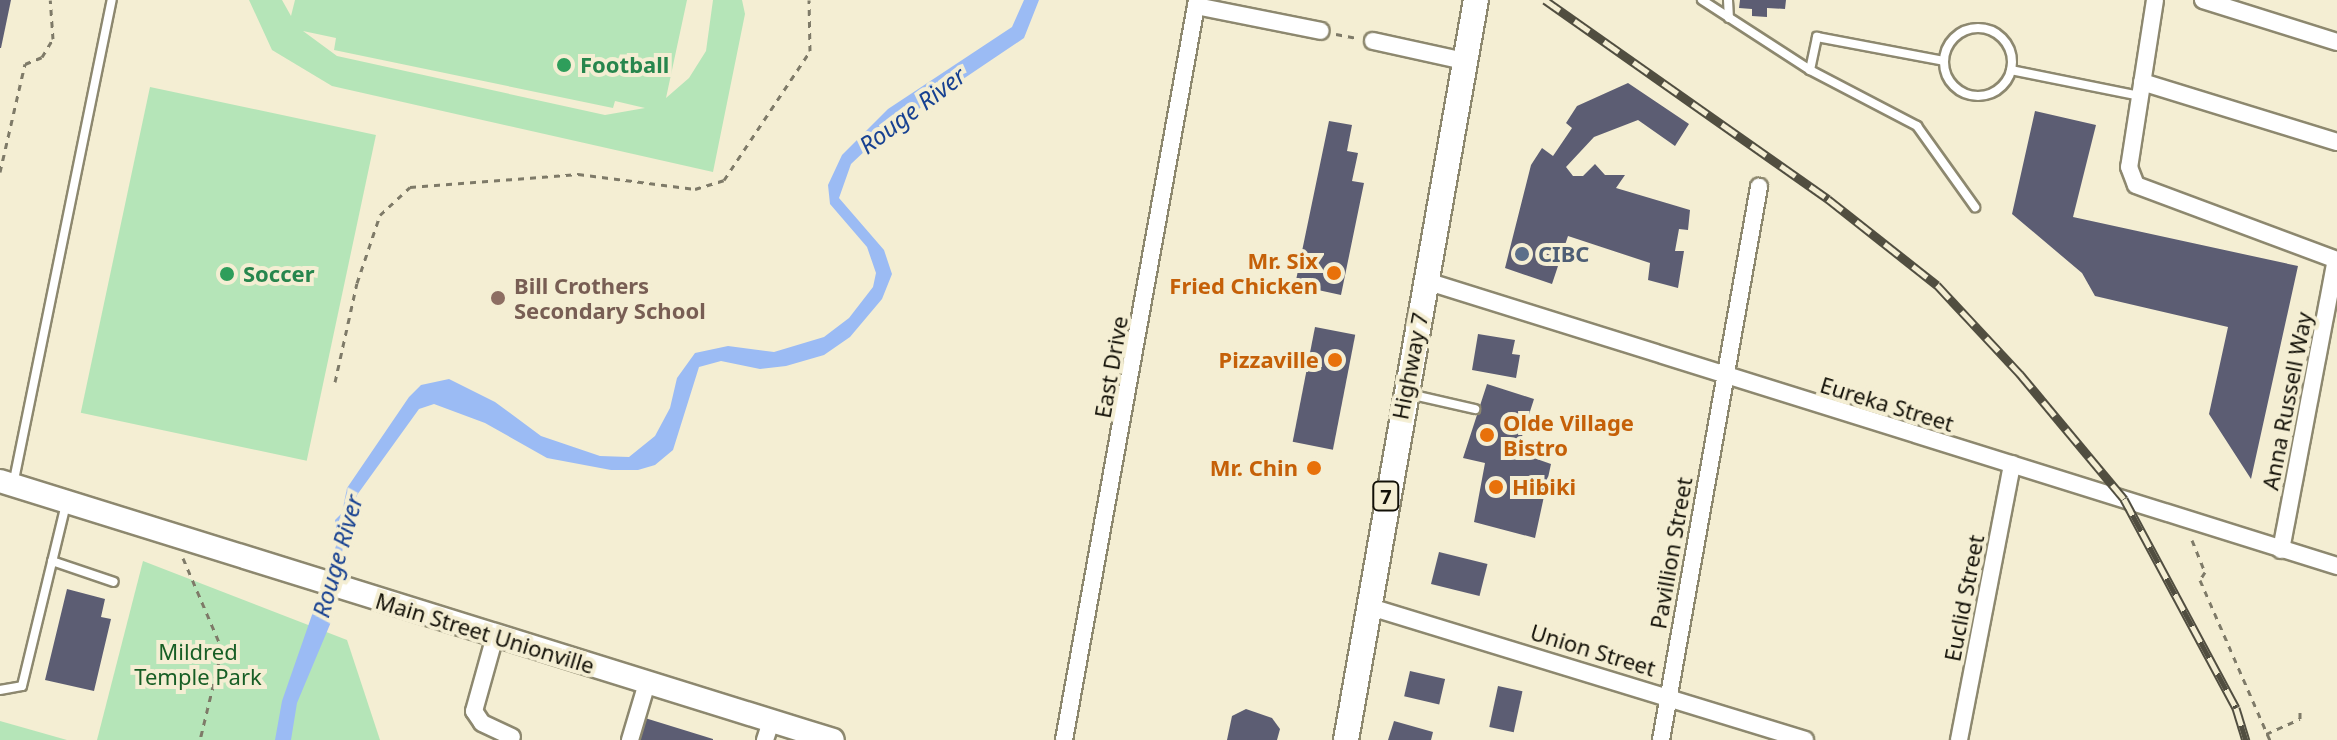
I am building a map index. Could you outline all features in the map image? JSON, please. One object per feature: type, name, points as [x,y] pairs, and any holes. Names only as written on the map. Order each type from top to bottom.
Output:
[{"type":"main road","name":"Highway 7","points":[[1344,737],[1476,0]]},
{"type":"main road","name":"Main Street Unionville","points":[[7,483],[647,683],[768,730],[833,740]]},
{"type":"street","points":[[2155,0],[2129,167],[2136,185],[2336,260]]},
{"type":"street","points":[[2203,0],[2337,42]]},
{"type":"street","points":[[1197,3],[1321,31]]},
{"type":"street","name":"East Drive","points":[[1064,740],[1197,3]]},
{"type":"street","points":[[1373,41],[1464,61]]},
{"type":"street","points":[[2141,89],[2337,142]]},
{"type":"street","name":"Pavillion Street","points":[[1661,740],[1759,187]]},
{"type":"street","name":"Anna Russell Way","points":[[2281,550],[2336,260]]},
{"type":"street","name":"Eureka Street","points":[[1426,281],[2337,566]]},
{"type":"street","name":"Euclid Street","points":[[1959,740],[2012,464]]},
{"type":"street","name":"Union Street","points":[[1367,606],[1667,695],[1805,740]]},
{"type":"street","points":[[495,636],[474,711],[482,723],[512,737]]},
{"type":"street","points":[[630,740],[647,683]]},
{"type":"lane","points":[[7,483],[112,0]]},
{"type":"lane","points":[[1702,0],[1810,70],[1917,126],[1975,207]]},
{"type":"lane","points":[[1728,0],[1729,18]]},
{"type":"lane","points":[[1981,28],[1993,31],[2009,47],[2011,70],[1999,89],[1979,96],[1958,90],[1944,61],[1959,33],[1981,28]]},
{"type":"lane","points":[[1810,70],[1817,37],[1944,61]]},
{"type":"lane","points":[[2011,70],[2141,89]]},
{"type":"lane","points":[[1404,393],[1475,409]]},
{"type":"lane","points":[[0,690],[22,686],[66,503]]},
{"type":"lane","points":[[52,561],[114,582]]},
{"type":"path","points":[[0,172],[25,64],[42,57],[53,39],[50,0]]},
{"type":"path","points":[[335,382],[357,283],[380,215],[410,187],[578,174],[695,189],[724,180],[810,51],[809,0]]},
{"type":"path","points":[[1321,31],[1373,41]]},
{"type":"path","points":[[2187,520],[2196,559],[2205,572],[2200,580],[2270,740]]},
{"type":"path","points":[[175,538],[222,649],[200,740]]},
{"type":"path","points":[[2266,734],[2300,719],[2300,711]]},
{"type":"green space","points":[[249,0],[282,0],[291,16],[295,0],[687,0],[666,98],[689,78],[706,51],[713,0],[742,0],[745,14],[713,172],[332,86],[272,50]],"holes":[[[303,31],[336,38],[334,50],[613,108],[615,101],[645,108],[605,115],[337,56]]]},
{"type":"green space","name":"Soccer","points":[[150,87],[376,135],[307,461],[81,413]]},
{"type":"green space","name":"Mildred Temple Park","points":[[143,561],[347,640],[380,740],[97,740]]},
{"type":"green space","points":[[0,721],[67,740],[0,740]]},
{"type":"water","name":"Rouge River","points":[[1024,0],[1039,0],[1024,38],[886,131],[851,164],[839,198],[884,250],[892,274],[882,299],[850,337],[824,355],[786,366],[760,369],[721,361],[699,367],[673,450],[655,465],[638,470],[611,470],[547,458],[485,423],[434,404],[419,409],[357,495],[346,528],[331,622],[297,703],[291,740],[275,740],[282,701],[337,543],[335,520],[342,513],[347,488],[409,397],[421,385],[449,379],[495,402],[541,436],[600,456],[629,457],[655,436],[670,408],[677,378],[695,353],[728,346],[774,352],[824,337],[849,318],[873,287],[876,273],[867,247],[830,204],[828,185],[842,155],[888,109],[1012,27]]},
{"type":"building","points":[[0,0],[11,0],[1,48],[0,48]]},
{"type":"building","points":[[1740,0],[1786,0],[1785,9],[1767,8],[1767,17],[1752,16],[1752,9],[1739,8]]},
{"type":"building","points":[[1628,83],[1689,124],[1675,146],[1638,120],[1594,137],[1566,167],[1573,176],[1583,176],[1595,164],[1605,175],[1625,175],[1616,188],[1690,210],[1688,230],[1679,229],[1675,251],[1684,251],[1678,288],[1648,280],[1650,263],[1568,236],[1552,284],[1505,268],[1531,165],[1542,148],[1553,156],[1572,128],[1566,123],[1577,106]]},
{"type":"building","points":[[2035,111],[2096,125],[2073,217],[2298,266],[2251,479],[2209,414],[2228,327],[2095,296],[2082,273],[2012,214]]},
{"type":"building","points":[[1329,121],[1352,125],[1347,151],[1358,153],[1352,181],[1364,183],[1341,295],[1295,285]]},
{"type":"building","points":[[1315,327],[1355,335],[1333,450],[1293,442]]},
{"type":"building","points":[[1478,334],[1515,340],[1512,354],[1520,355],[1516,378],[1472,370]]},
{"type":"building","points":[[1487,384],[1534,399],[1517,452],[1551,464],[1535,538],[1474,522],[1485,463],[1463,458]]},
{"type":"building","points":[[1439,552],[1488,564],[1480,596],[1431,584]]},
{"type":"building","points":[[67,589],[105,599],[101,617],[111,619],[94,691],[45,680]]},
{"type":"building","points":[[1410,671],[1445,679],[1439,704],[1404,696]]},
{"type":"building","points":[[1498,686],[1522,691],[1514,732],[1489,727]]},
{"type":"building","points":[[1246,709],[1272,718],[1280,729],[1277,740],[1227,740],[1232,716]]},
{"type":"building","points":[[645,718],[713,739],[713,740],[638,740]]},
{"type":"building","points":[[1394,721],[1433,732],[1431,740],[1388,740]]},
{"type":"railway","points":[[1545,0],[1828,199],[1937,285],[2020,374],[2124,499],[2236,708],[2246,740]]},
{"type":"place","name":"Football","points":[[564,65]]},
{"type":"place","name":"CIBC","points":[[1522,254]]},
{"type":"place","name":"Mr. Six Fried Chicken","points":[[1334,273]]},
{"type":"place","name":"Soccer","points":[[227,274]]},
{"type":"place","name":"Bill Crothers Secondary School","points":[[498,298]]},
{"type":"place","name":"Pizzaville","points":[[1335,360]]},
{"type":"place","name":"Olde Village Bistro","points":[[1487,435]]},
{"type":"place","name":"Mr. Chin","points":[[1314,468]]},
{"type":"place","name":"Hibiki","points":[[1496,487]]}]
